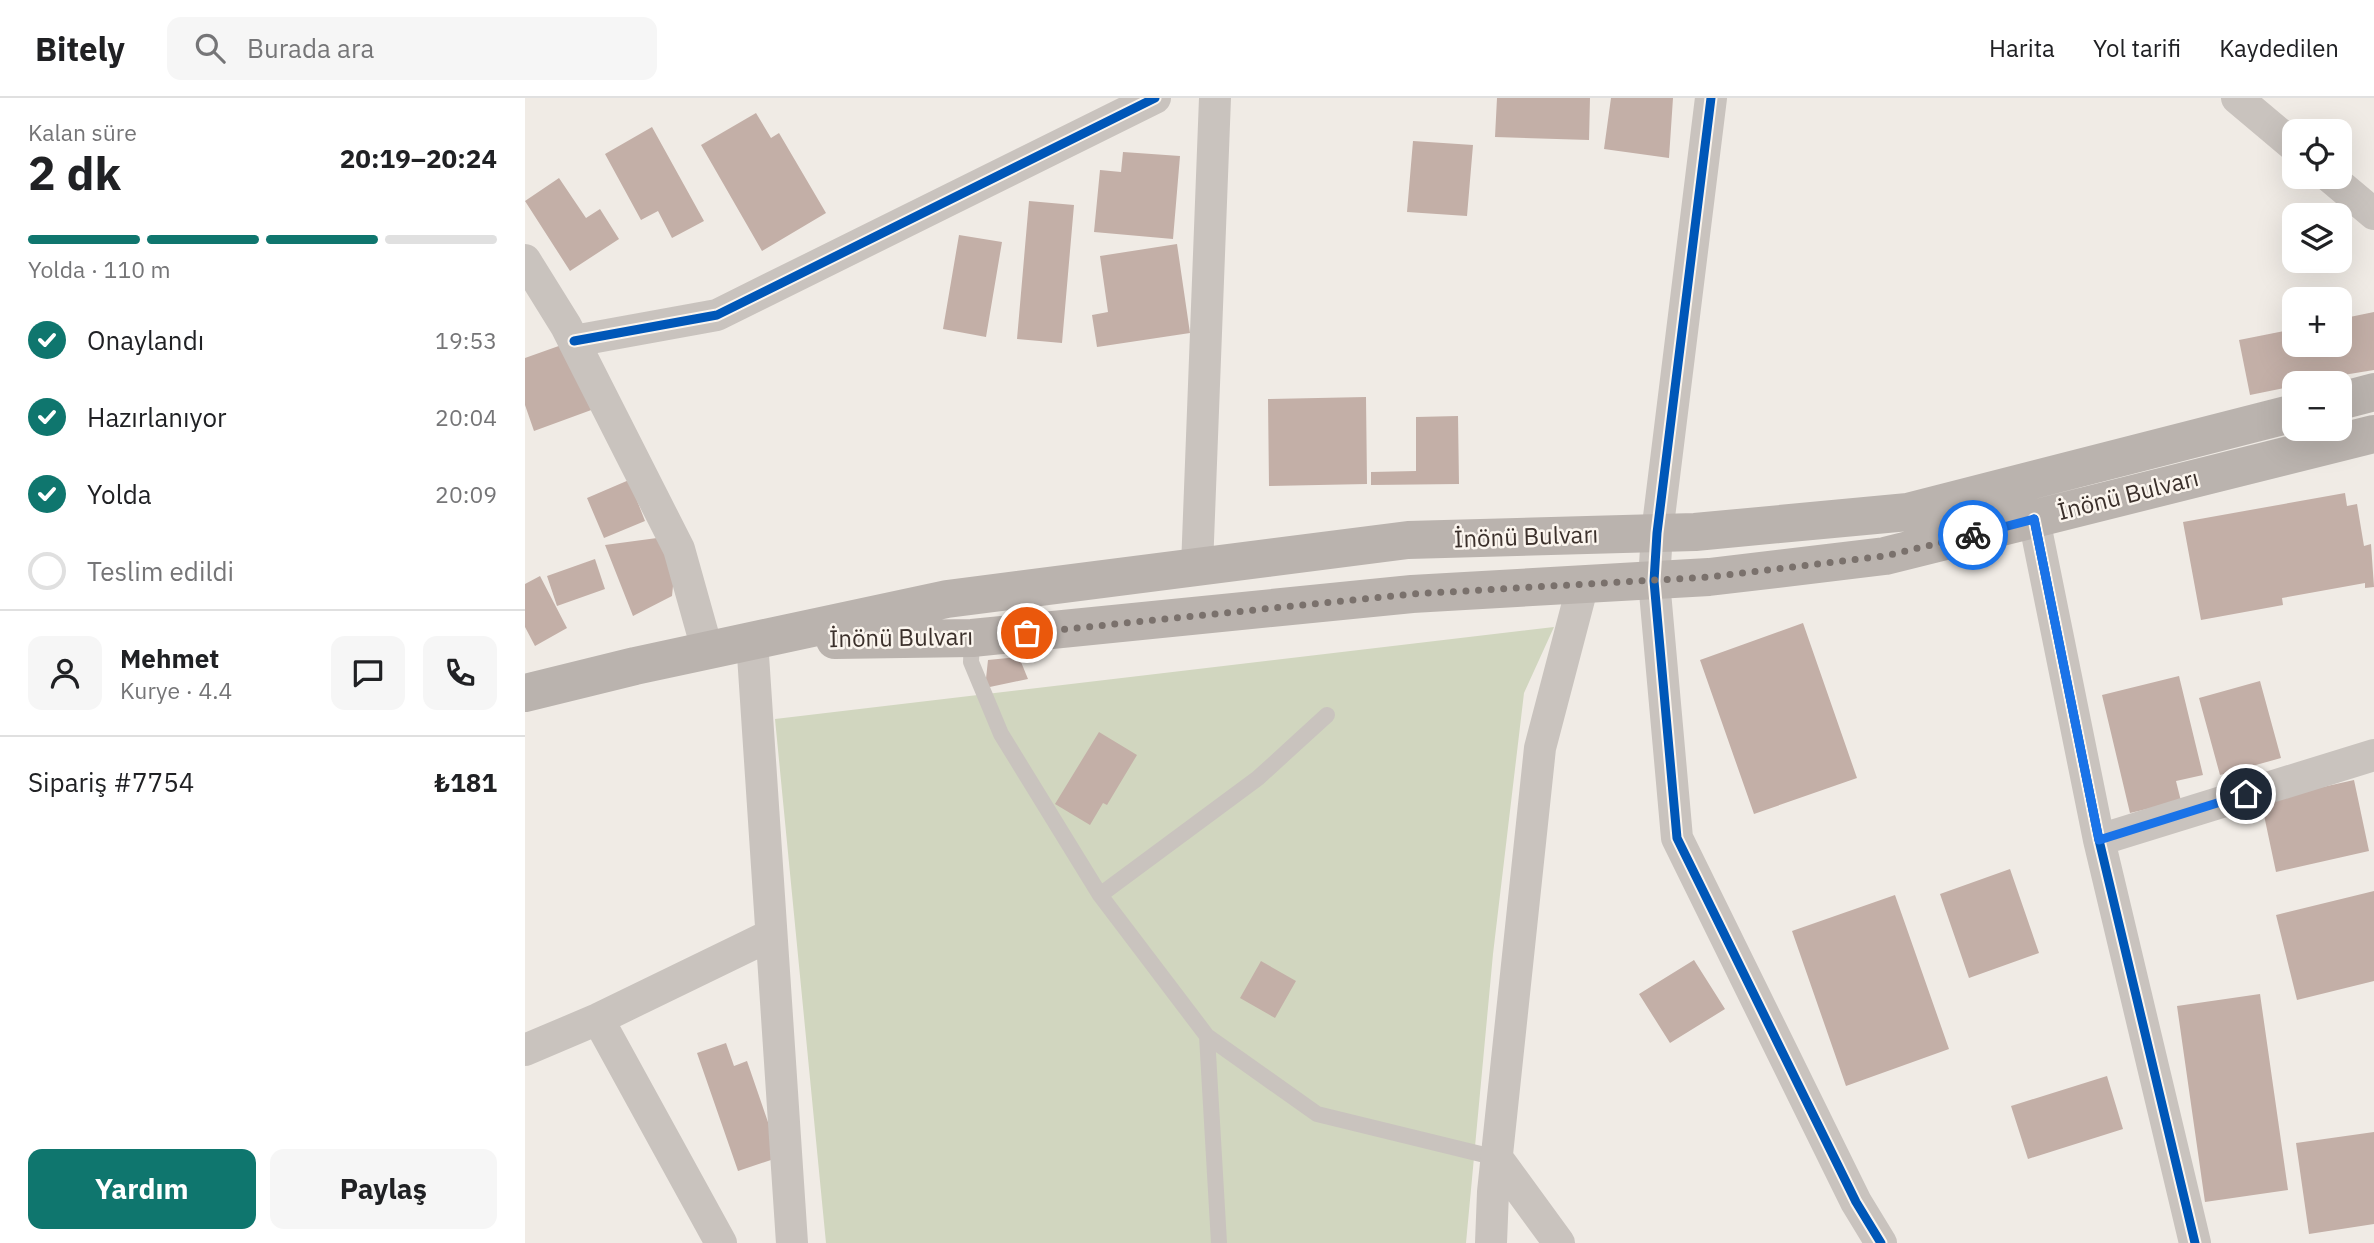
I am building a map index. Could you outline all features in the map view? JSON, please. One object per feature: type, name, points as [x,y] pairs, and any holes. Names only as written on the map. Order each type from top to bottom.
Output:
[{"type":"main road","points":[[2352,398],[2374,392]]},
{"type":"main road","name":"İnönü Bulvarı","points":[[525,693],[707,649],[947,599],[1408,540],[1657,533],[1908,512],[2282,416]]},
{"type":"main road","name":"İnönü Bulvarı","points":[[752,640],[972,638],[1412,594],[1654,581],[1885,556],[2374,434]]},
{"type":"street","points":[[573,341],[717,315],[1155,98]]},
{"type":"street","points":[[1196,567],[1215,98]]},
{"type":"street","points":[[1711,98],[1657,533],[1654,581],[1677,838],[1856,1202],[1881,1243]]},
{"type":"street","points":[[2237,98],[2282,136]]},
{"type":"street","points":[[2344,189],[2374,214]]},
{"type":"street","points":[[525,260],[573,341],[679,549],[707,649]]},
{"type":"street","points":[[2034,519],[2099,840],[2195,1243]]},
{"type":"street","points":[[1491,1243],[1497,1158],[1539,748],[1583,584]]},
{"type":"street","points":[[752,640],[790,1243]]},
{"type":"street","points":[[2099,840],[2372,763]]},
{"type":"street","points":[[525,1050],[598,1019],[771,935]]},
{"type":"street","points":[[598,1019],[721,1243]]},
{"type":"street","points":[[1497,1158],[1559,1243]]},
{"type":"lane","points":[[972,638],[971,662],[1001,734],[1100,895],[1207,1036],[1317,1114],[1497,1158]]},
{"type":"lane","points":[[1100,895],[1258,778],[1327,715]]},
{"type":"lane","points":[[1207,1036],[1219,1243]]},
{"type":"green space","points":[[1554,627],[1524,693],[1493,954],[1466,1243],[826,1243],[775,719]]},
{"type":"building","points":[[1497,98],[1590,98],[1589,140],[1495,137]]},
{"type":"building","points":[[1611,98],[1673,98],[1669,158],[1604,149]]},
{"type":"building","points":[[756,113],[771,138],[779,133],[826,213],[762,251],[701,145]]},
{"type":"building","points":[[652,127],[704,221],[672,238],[658,211],[641,220],[605,154]]},
{"type":"building","points":[[1413,141],[1473,145],[1467,216],[1407,212]]},
{"type":"building","points":[[1123,152],[1180,156],[1173,239],[1094,232],[1100,170],[1121,172]]},
{"type":"building","points":[[559,178],[586,218],[600,209],[619,239],[570,271],[525,201]]},
{"type":"building","points":[[1029,201],[1074,205],[1062,343],[1017,339]]},
{"type":"building","points":[[959,235],[1002,242],[986,337],[943,329]]},
{"type":"building","points":[[1177,244],[1190,333],[1097,347],[1092,315],[1108,312],[1100,256]]},
{"type":"building","points":[[2374,312],[2374,370],[2352,374],[2352,371],[2282,371],[2282,388],[2250,395],[2239,340],[2282,331],[2282,357],[2352,357],[2352,317]]},
{"type":"building","points":[[570,342],[594,409],[534,431],[525,405],[525,358]]},
{"type":"building","points":[[1366,397],[1367,484],[1269,486],[1268,399]]},
{"type":"building","points":[[1458,416],[1459,484],[1371,485],[1371,472],[1416,471],[1416,417]]},
{"type":"building","points":[[629,480],[645,521],[604,538],[587,498]]},
{"type":"building","points":[[2345,493],[2347,506],[2357,504],[2364,546],[2371,544],[2374,587],[2365,588],[2365,583],[2282,598],[2283,605],[2201,620],[2183,522]]},
{"type":"building","points":[[657,538],[676,555],[672,596],[633,616],[605,545]]},
{"type":"building","points":[[595,559],[605,589],[557,606],[547,576]]},
{"type":"building","points":[[540,576],[567,628],[535,646],[525,627],[525,584]]},
{"type":"building","points":[[1803,623],[1857,778],[1754,814],[1700,660]]},
{"type":"building","points":[[1019,657],[1028,679],[985,688],[988,660]]},
{"type":"building","points":[[2179,676],[2203,775],[2176,781],[2181,801],[2130,813],[2102,695]]},
{"type":"building","points":[[2260,681],[2281,758],[2220,775],[2199,698]]},
{"type":"building","points":[[1099,732],[1137,755],[1107,805],[1103,803],[1090,825],[1055,804]]},
{"type":"building","points":[[2354,780],[2369,851],[2276,872],[2261,801]]},
{"type":"building","points":[[2010,869],[2039,953],[1969,978],[1940,894]]},
{"type":"building","points":[[2374,891],[2374,981],[2297,1000],[2276,915]]},
{"type":"building","points":[[1895,895],[1949,1049],[1846,1086],[1792,931]]},
{"type":"building","points":[[1694,960],[1725,1009],[1670,1043],[1639,994]]},
{"type":"building","points":[[1261,961],[1296,981],[1275,1018],[1240,998]]},
{"type":"building","points":[[2260,994],[2288,1190],[2205,1202],[2177,1006]]},
{"type":"building","points":[[726,1043],[734,1066],[747,1061],[780,1157],[738,1171],[697,1053]]},
{"type":"building","points":[[2107,1076],[2123,1129],[2028,1159],[2011,1106]]},
{"type":"building","points":[[2374,1132],[2374,1224],[2309,1234],[2296,1143]]},
{"type":"cycle path","points":[[574,341],[717,315],[1155,98]]},
{"type":"cycle path","points":[[1711,98],[1657,533],[1654,581],[1677,838],[1856,1202],[1881,1243]]},
{"type":"cycle path","points":[[2034,519],[2099,840],[2195,1243]]},
{"type":"way so far","points":[[1027,633],[1412,594],[1709,577],[1885,556],[1973,535]]},
{"type":"route","points":[[1973,535],[2034,519],[2099,840],[2246,794]]}]
